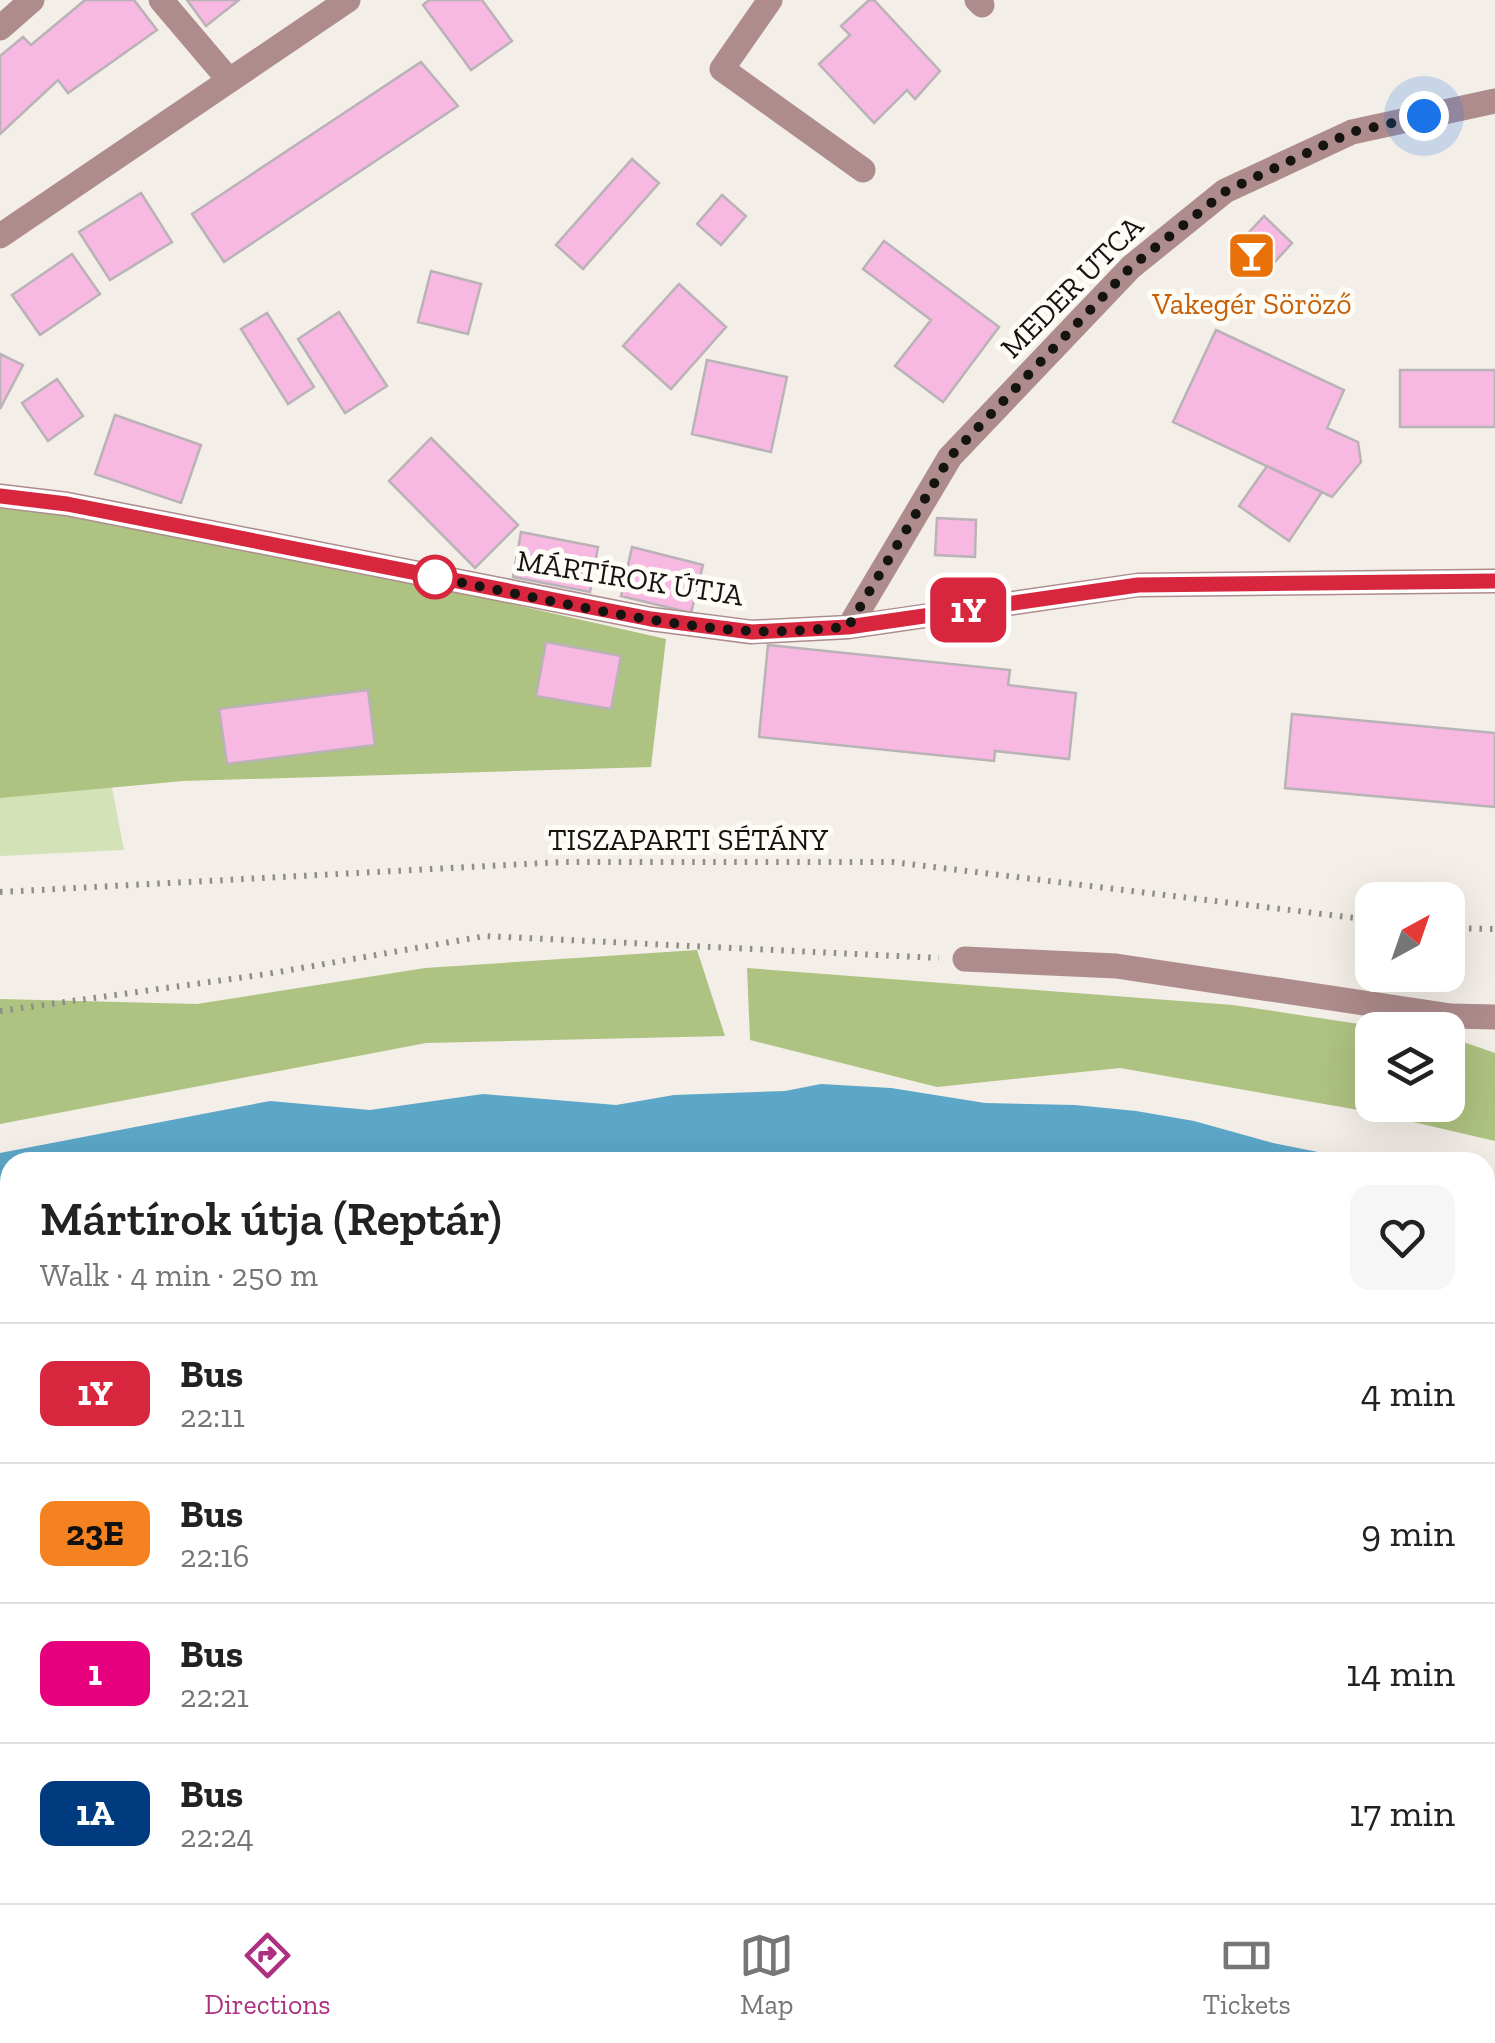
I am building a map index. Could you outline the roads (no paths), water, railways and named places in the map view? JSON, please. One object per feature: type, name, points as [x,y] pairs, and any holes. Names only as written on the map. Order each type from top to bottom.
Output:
[{"type":"street","points":[[0,28],[32,0]]},
{"type":"street","points":[[160,0],[230,80]]},
{"type":"street","points":[[0,236],[348,0]]},
{"type":"street","points":[[770,0],[722,69],[863,170]]},
{"type":"street","name":"MEDER UTCA","points":[[848,627],[950,457],[1144,256],[1226,191],[1352,132],[1495,101]]},
{"type":"street","name":"MÁRTÍROK ÚTJA","points":[[0,496],[67,504],[651,619],[752,632],[848,627],[1138,585],[1495,582]]},
{"type":"street","points":[[965,959],[1116,966],[1451,1016],[1495,1017]]},
{"type":"water","points":[[821,1084],[891,1088],[985,1103],[1136,1111],[1318,1152],[5,1152],[270,1101],[370,1110],[483,1094],[616,1105],[674,1095],[785,1091]]},
{"type":"place","name":"Vakegér Söröző","points":[[1252,255]]}]
